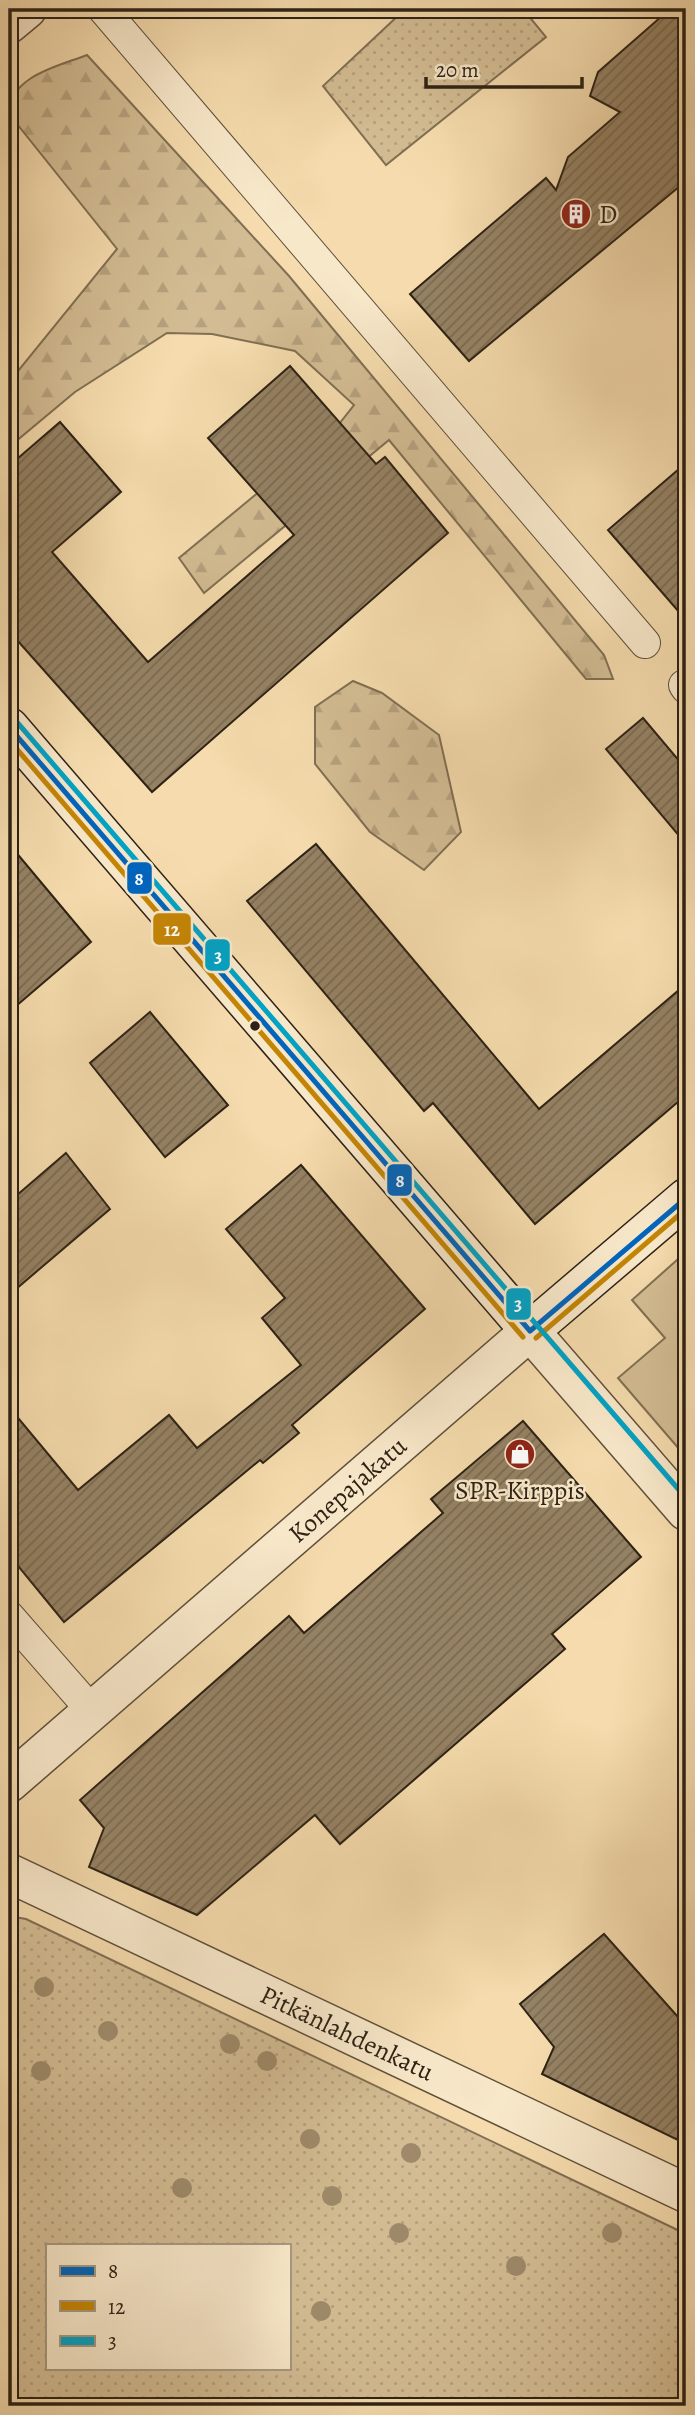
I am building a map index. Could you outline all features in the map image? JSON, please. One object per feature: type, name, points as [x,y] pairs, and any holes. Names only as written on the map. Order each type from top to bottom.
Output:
[{"type":"street","points":[[9,24],[27,9]]},
{"type":"street","points":[[9,727],[686,1511]]},
{"type":"street","name":"Konepajakatu","points":[[9,1783],[686,1198]]},
{"type":"street","name":"Pitkänlahdenkatu","points":[[9,1873],[686,2193]]},
{"type":"lane","points":[[103,9],[645,643]]},
{"type":"lane","points":[[9,1616],[92,1711]]},
{"type":"green space","points":[[414,9],[523,9],[546,37],[386,165],[323,86],[401,13]]},
{"type":"green space","points":[[87,55],[289,276],[604,655],[613,679],[586,679],[389,440],[204,593],[179,558],[335,429],[354,405],[295,351],[212,334],[167,333],[75,392],[9,447],[9,382],[117,249],[9,114],[11,101],[17,90],[26,82],[50,68]]},
{"type":"green space","points":[[353,681],[382,693],[439,735],[461,832],[424,870],[370,832],[315,764],[315,707]]},
{"type":"green space","points":[[686,1252],[686,1457],[618,1378],[665,1338],[632,1300]]},
{"type":"green space","points":[[9,1916],[26,1919],[686,2234],[686,2406],[9,2406]]},
{"type":"building","name":"D","points":[[670,9],[686,9],[686,181],[469,361],[410,294],[546,178],[556,190],[568,157],[620,112],[590,96],[598,72]]},
{"type":"building","points":[[290,366],[376,464],[385,457],[448,533],[152,792],[9,631],[9,466],[60,422],[121,492],[52,552],[148,662],[294,535],[208,438]]},
{"type":"building","points":[[686,463],[686,620],[608,530]]},
{"type":"building","points":[[643,718],[686,769],[686,844],[606,749]]},
{"type":"building","points":[[9,844],[91,942],[9,1012]]},
{"type":"building","points":[[316,844],[539,1109],[686,984],[686,1095],[535,1224],[433,1103],[424,1111],[247,901]]},
{"type":"building","points":[[150,1012],[228,1105],[165,1157],[90,1063]]},
{"type":"building","points":[[66,1153],[110,1209],[9,1295],[9,1202]]},
{"type":"building","points":[[301,1165],[425,1309],[292,1425],[299,1433],[263,1463],[260,1460],[64,1622],[9,1555],[9,1407],[78,1490],[169,1415],[197,1448],[301,1365],[262,1318],[285,1298],[226,1229]]},
{"type":"building","points":[[523,1421],[641,1557],[552,1634],[565,1649],[340,1844],[315,1815],[197,1915],[89,1867],[104,1828],[80,1800],[289,1616],[304,1633],[443,1513],[431,1499]]},
{"type":"building","points":[[604,1934],[686,2026],[686,2144],[542,2074],[554,2047],[520,2004]]},
{"type":"transit line","name":"3","points":[[16,721],[686,1498]]},
{"type":"transit line","name":"8","points":[[9,727],[530,1331]]},
{"type":"transit line","name":"12","points":[[9,740],[523,1337]]},
{"type":"transit line","name":"8","points":[[530,1331],[686,1198]]},
{"type":"transit line","name":"12","points":[[536,1338],[686,1209]]},
{"type":"place","name":"D","points":[[576,214]]},
{"type":"place","name":"SPR-Kirppis","points":[[520,1454]]}]
